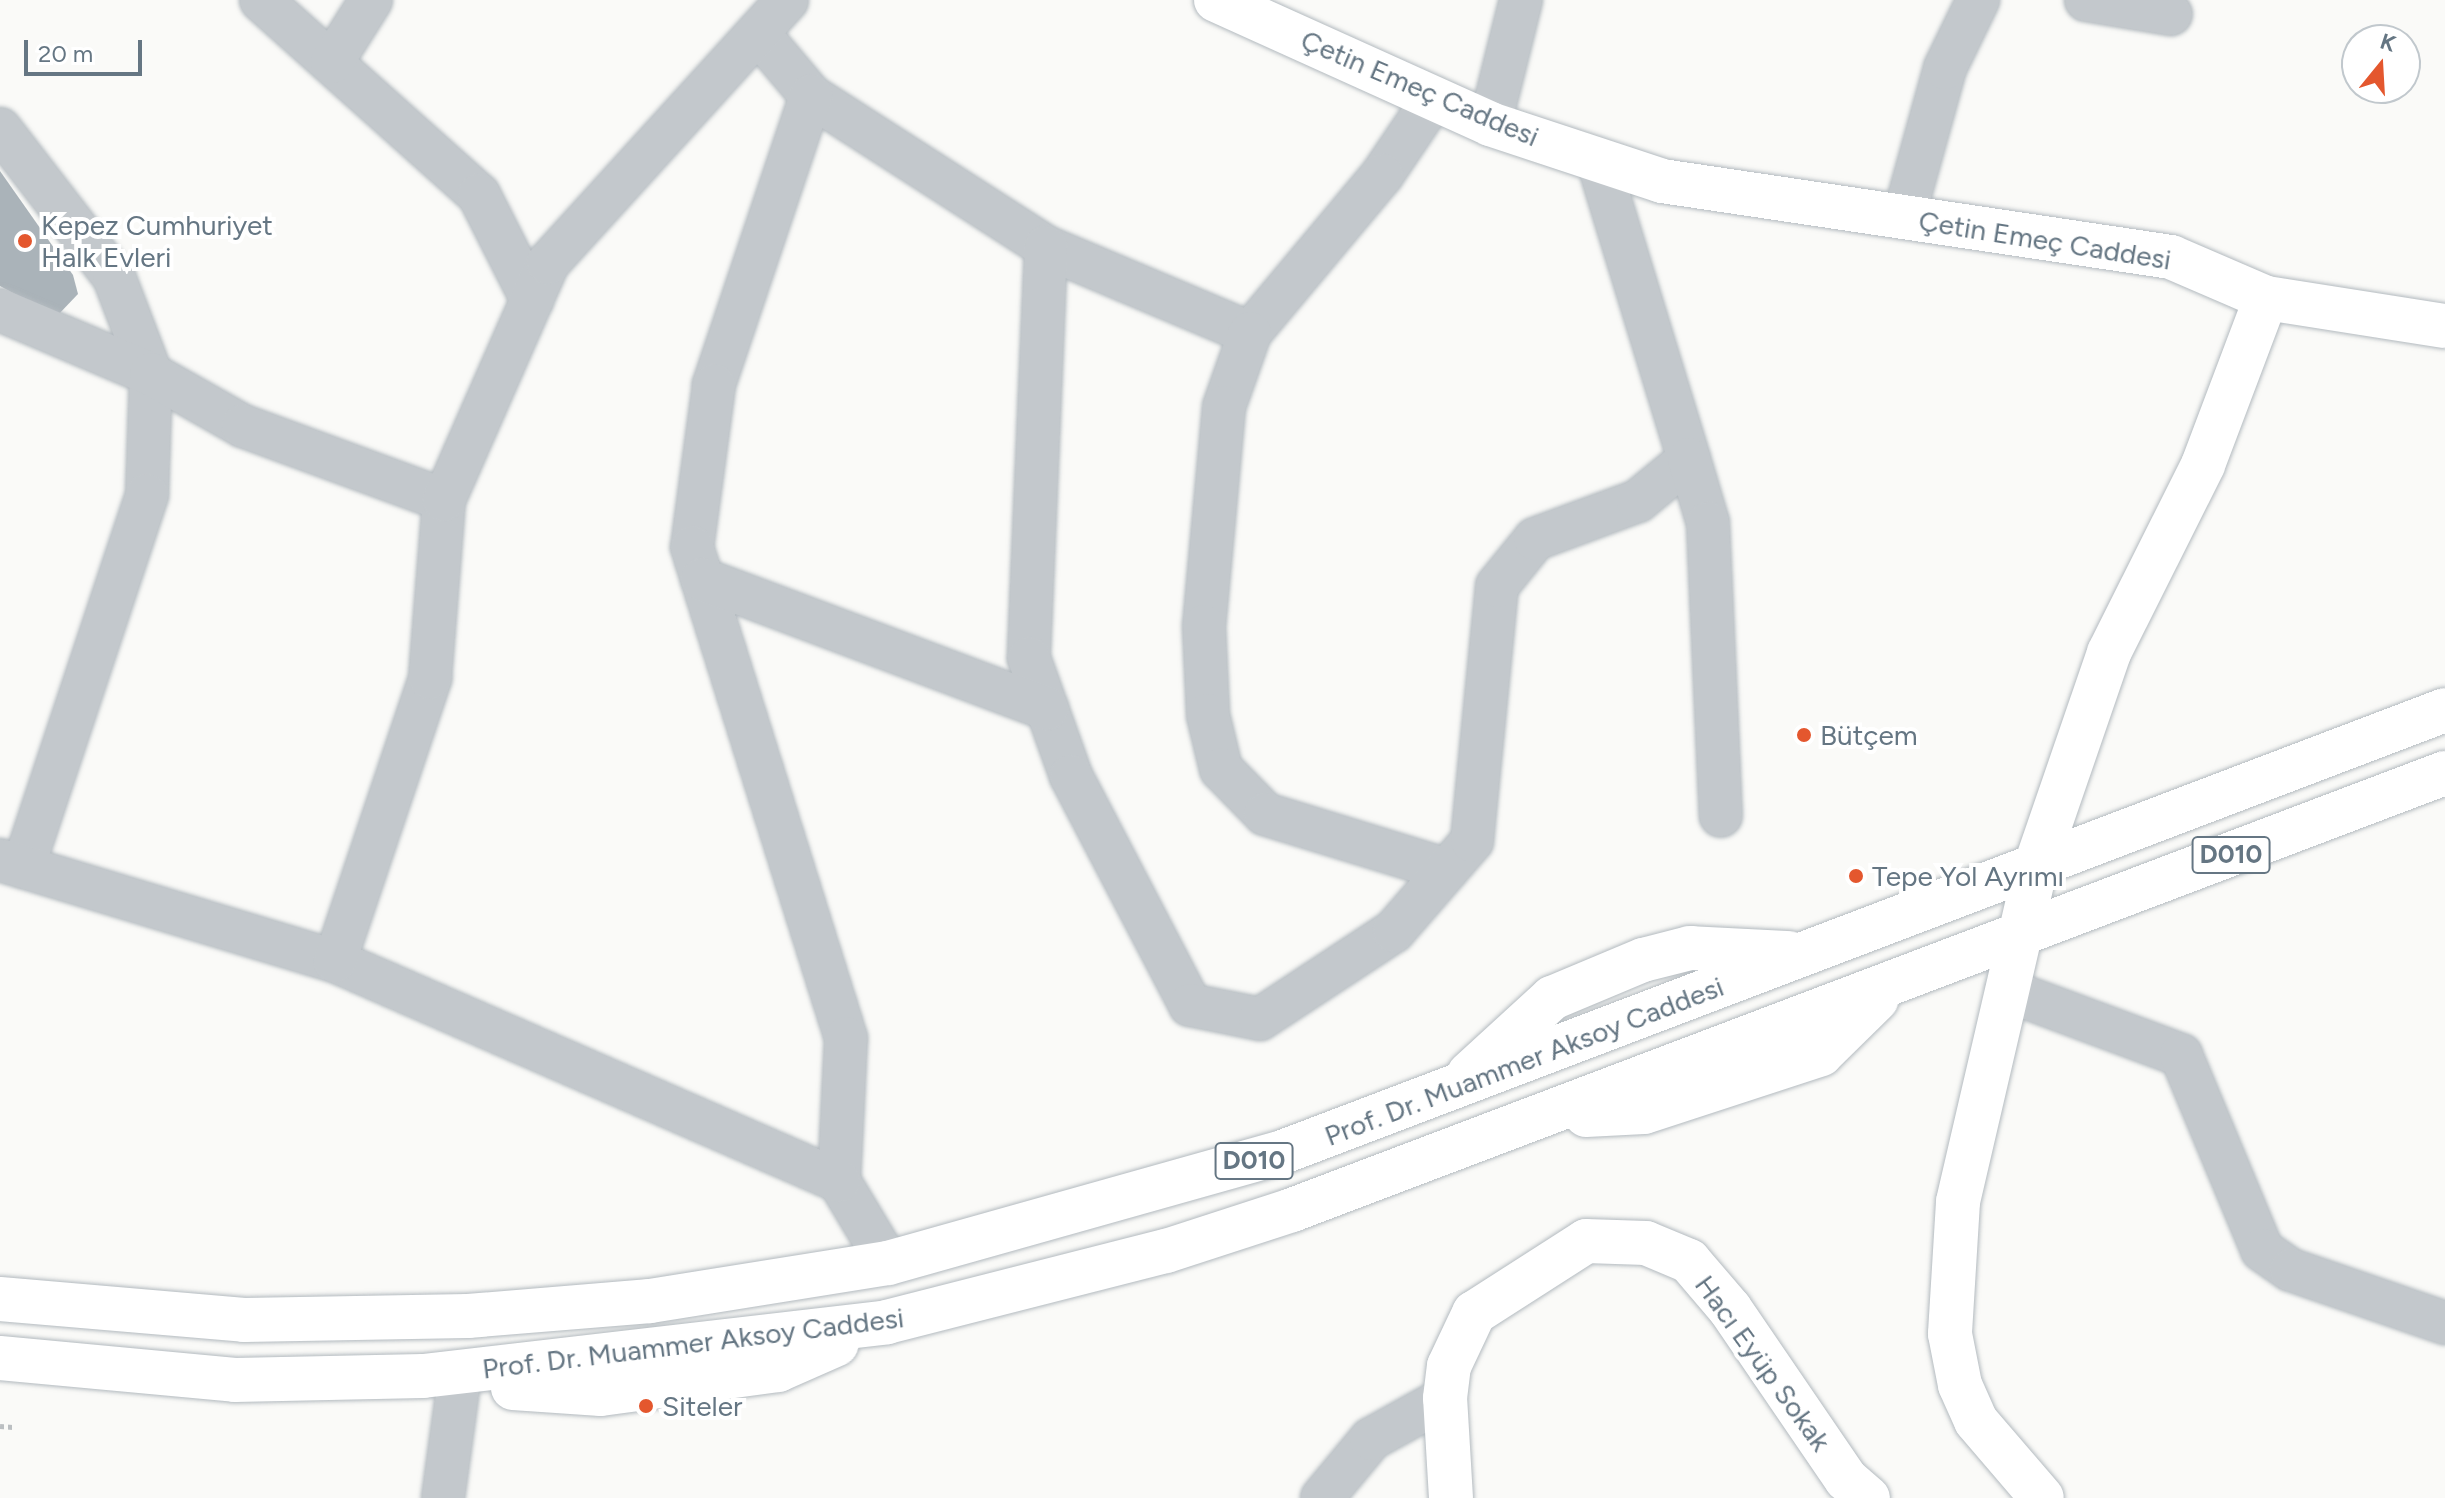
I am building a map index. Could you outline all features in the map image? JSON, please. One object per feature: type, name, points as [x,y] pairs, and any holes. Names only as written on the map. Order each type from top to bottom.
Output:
[{"type":"main road","name":"Çetin Emeç Caddesi","points":[[1216,0],[1490,124],[1662,181],[2171,257],[2266,298],[2445,326]]},
{"type":"main road","points":[[2042,1498],[1976,1421],[1960,1385],[1950,1334],[1958,1202],[2037,862],[2109,653],[2203,465],[2266,298]]},
{"type":"main road","name":"Prof. Dr. Muammer Aksoy Caddesi","points":[[0,1299],[244,1320],[415,1318],[650,1301],[888,1263],[1265,1158],[1808,954],[2037,862],[2445,710]]},
{"type":"main road","name":"Prof. Dr. Muammer Aksoy Caddesi","points":[[0,1358],[235,1380],[441,1378],[887,1322],[1166,1251],[1543,1117],[2445,773]]},
{"type":"main road","name":"Hacı Eyüp Sokak","points":[[1451,1498],[1445,1398],[1449,1366],[1474,1313],[1586,1241],[1646,1243],[1689,1261],[1710,1285],[1846,1479],[1868,1498]]},
{"type":"street","points":[[261,0],[479,195],[532,300]]},
{"type":"street","points":[[332,62],[371,0]]},
{"type":"street","points":[[335,961],[430,678],[444,500],[548,263],[787,0]]},
{"type":"street","points":[[1490,124],[1521,0]]},
{"type":"street","points":[[1904,216],[1945,68],[1978,0]]},
{"type":"street","points":[[2086,0],[2171,14]]},
{"type":"street","points":[[758,33],[811,96],[1046,247],[1250,333]]},
{"type":"street","points":[[811,96],[714,385],[692,547],[846,1038],[839,1181],[888,1263]]},
{"type":"street","points":[[1434,98],[1382,175],[1250,333],[1224,407],[1204,626],[1208,715],[1221,769],[1265,814],[1447,870]]},
{"type":"street","points":[[0,129],[114,277],[151,374],[147,495],[11,864],[335,961],[839,1181]]},
{"type":"street","points":[[1597,159],[1689,459],[1710,538],[1721,816]]},
{"type":"street","points":[[1046,247],[1029,658],[1071,776],[1190,1005],[1260,1019],[1394,931],[1472,841],[1497,586],[1535,539],[1638,501],[1689,459]]},
{"type":"street","points":[[0,310],[151,374],[243,426],[444,500]]},
{"type":"street","points":[[702,579],[1047,709]]},
{"type":"street","points":[[2006,990],[2181,1055],[2262,1250],[2291,1270],[2445,1323]]},
{"type":"street","points":[[441,1378],[443,1498]]},
{"type":"street","points":[[1322,1498],[1371,1439],[1445,1398]]},
{"type":"path","points":[[0,1426],[13,1427]]},
{"type":"building","name":"Kepez Cumhuriyet Halk Evleri","points":[[0,171],[73,275],[78,294],[57,316],[0,286]]},
{"type":"place","name":"Kepez Cumhuriyet Halk Evleri","points":[[25,241]]},
{"type":"place","name":"Bütçem","points":[[1804,735]]},
{"type":"place","name":"Tepe Yol Ayrımı","points":[[1856,876]]},
{"type":"place","name":"Siteler","points":[[646,1406]]}]
